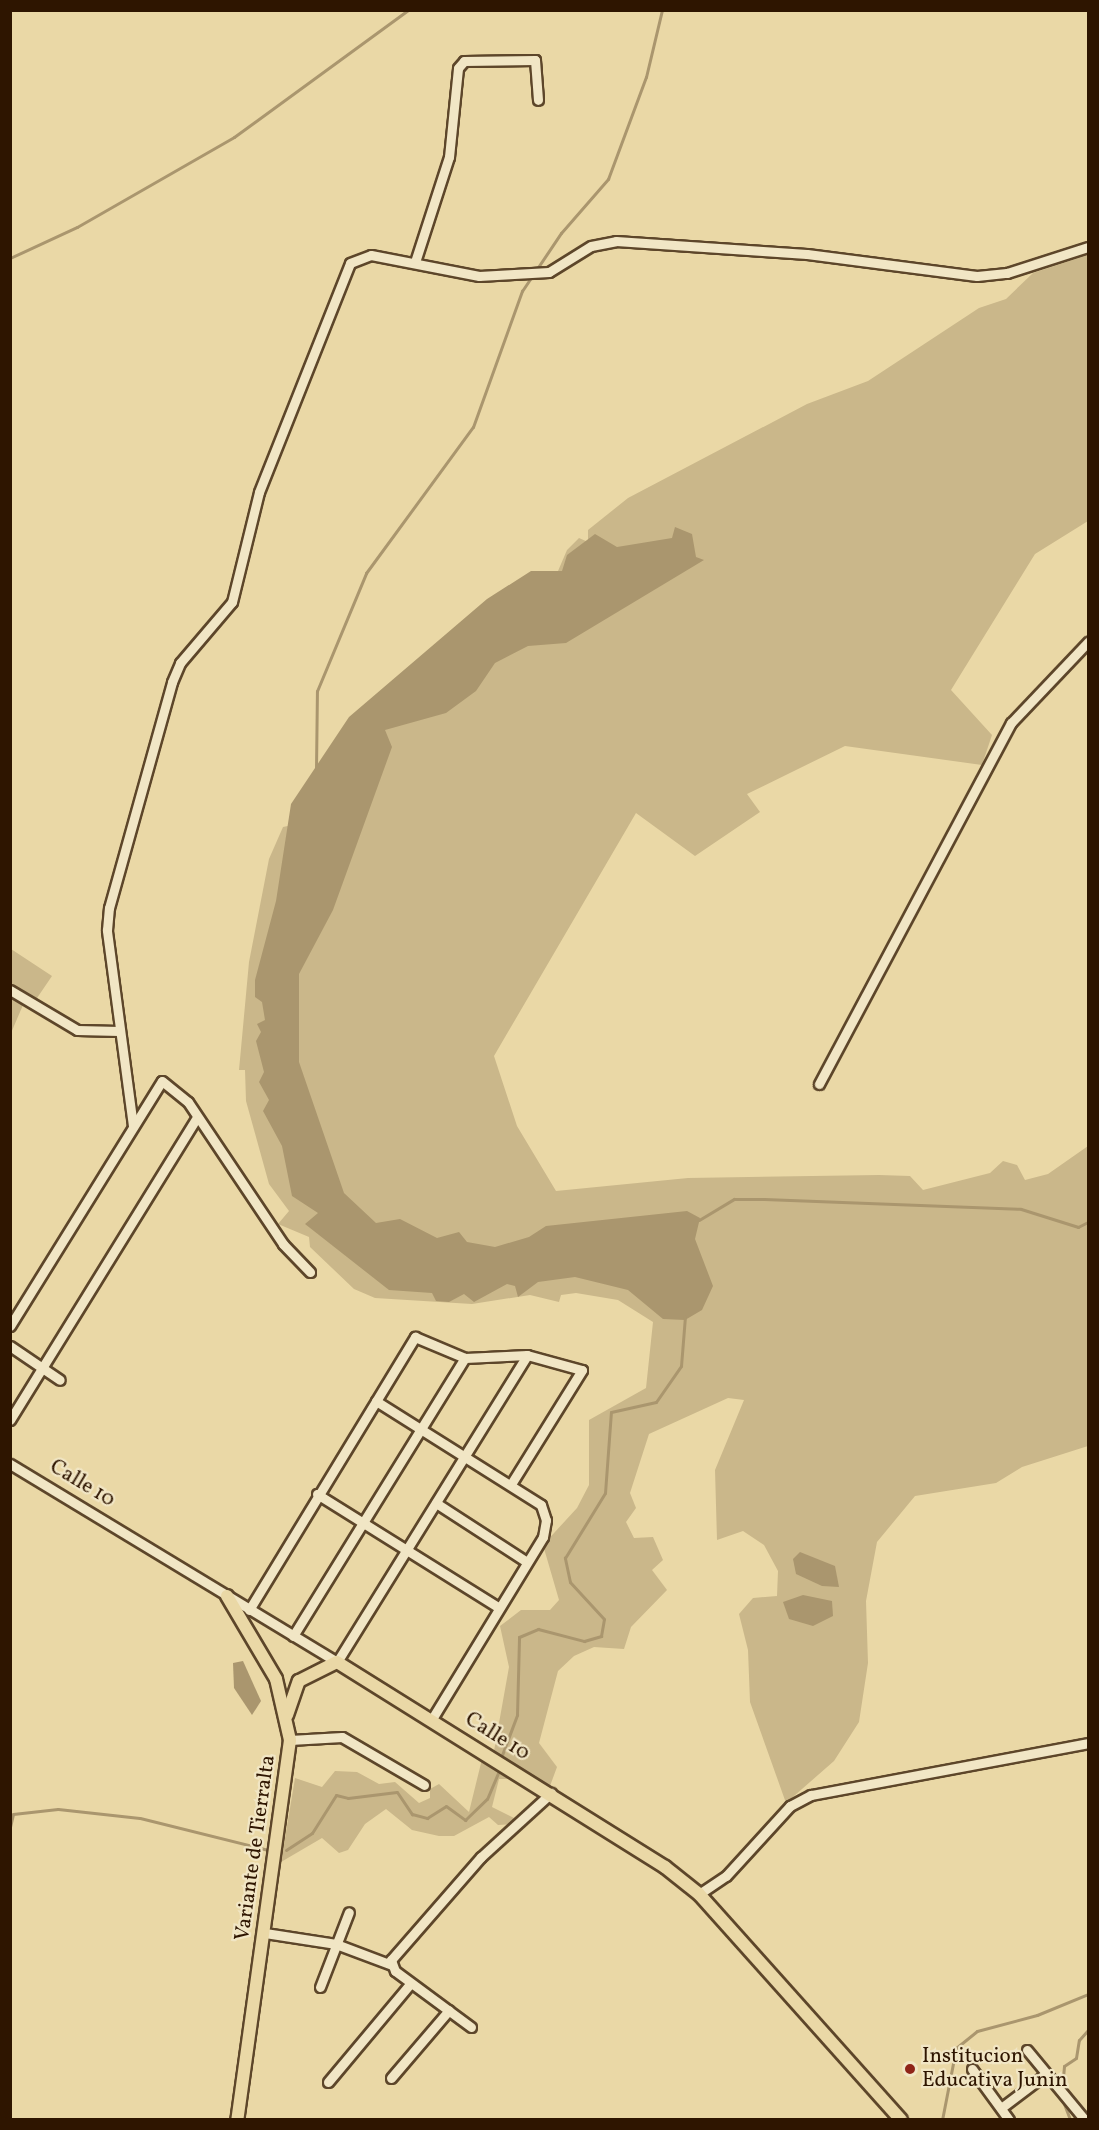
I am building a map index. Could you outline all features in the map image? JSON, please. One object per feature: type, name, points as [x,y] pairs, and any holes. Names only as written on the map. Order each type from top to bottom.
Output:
[{"type":"main road","name":"Variante de Tierralta","points":[[227,1596],[276,1679],[287,1715],[290,1740],[265,1933],[237,2120]]},
{"type":"main road","points":[[287,1715],[300,1681],[338,1662]]},
{"type":"main road","name":"Calle 10","points":[[338,1662],[551,1793],[699,1894],[902,2120]]},
{"type":"street","points":[[415,262],[449,157],[458,68],[464,61],[535,60],[538,100]]},
{"type":"street","points":[[133,1125],[119,1031],[109,908],[172,682],[180,663],[232,602],[259,492],[341,274],[359,256],[415,262],[479,276],[549,272],[604,241],[807,254],[977,276],[1007,273],[1089,247]]},
{"type":"street","points":[[819,1084],[1011,723],[1089,642]]},
{"type":"street","points":[[10,990],[77,1030],[119,1031]]},
{"type":"street","points":[[10,1326],[162,1081],[197,1117],[283,1244],[310,1272]]},
{"type":"street","points":[[10,1420],[197,1117]]},
{"type":"street","points":[[249,1610],[317,1494],[416,1337],[465,1358],[527,1355],[582,1370],[511,1484]]},
{"type":"street","points":[[10,1346],[60,1380]]},
{"type":"street","points":[[338,1662],[527,1355]]},
{"type":"street","points":[[293,1636],[465,1358]]},
{"type":"street","points":[[376,1401],[511,1484],[541,1505],[546,1520],[543,1537],[498,1607],[432,1719]]},
{"type":"street","name":"Calle 10","points":[[10,1464],[338,1662]]},
{"type":"street","points":[[317,1494],[498,1607]]},
{"type":"street","points":[[436,1503],[527,1562]]},
{"type":"street","points":[[290,1740],[342,1737],[424,1785]]},
{"type":"street","points":[[699,1894],[726,1876],[790,1806],[811,1795],[1089,1743]]},
{"type":"street","points":[[392,1965],[395,1950],[481,1857],[551,1793]]},
{"type":"street","points":[[320,1987],[349,1912]]},
{"type":"street","points":[[265,1933],[336,1944],[392,1965],[410,1984],[471,2027]]},
{"type":"street","points":[[328,2082],[410,1984]]},
{"type":"street","points":[[391,2078],[449,2010]]},
{"type":"street","points":[[1027,2050],[1085,2120]]},
{"type":"street","points":[[972,2070],[1009,2120]]},
{"type":"street","points":[[1001,2108],[1046,2074]]},
{"type":"shaded area","points":[[1088,255],[1088,521],[1035,554],[951,690],[992,735],[982,765],[845,746],[747,794],[760,812],[695,856],[636,813],[494,1056],[517,1126],[556,1191],[688,1178],[879,1175],[910,1176],[923,1190],[990,1173],[1003,1161],[1017,1165],[1025,1180],[1048,1174],[1088,1146],[1088,1446],[1022,1467],[996,1483],[915,1496],[877,1542],[866,1601],[868,1663],[859,1722],[834,1761],[786,1803],[750,1702],[748,1650],[739,1614],[753,1598],[777,1596],[778,1571],[764,1545],[743,1531],[717,1540],[715,1470],[744,1400],[728,1398],[649,1434],[630,1493],[636,1508],[626,1522],[634,1538],[653,1537],[663,1560],[652,1570],[667,1590],[631,1627],[624,1649],[594,1647],[574,1656],[558,1671],[539,1743],[557,1767],[550,1786],[494,1751],[509,1667],[500,1626],[521,1610],[550,1610],[559,1600],[543,1545],[577,1508],[589,1485],[589,1420],[646,1388],[653,1322],[618,1300],[576,1293],[561,1295],[559,1302],[530,1295],[472,1304],[375,1298],[354,1289],[310,1247],[309,1237],[278,1224],[289,1211],[269,1184],[246,1101],[245,1070],[239,1070],[249,962],[269,859],[283,827],[302,823],[355,742],[540,575],[558,571],[567,550],[579,538],[588,542],[588,530],[628,498],[807,404],[868,381],[979,308],[1006,299],[1033,273]]},
{"type":"shaded area","points":[[675,527],[692,534],[696,557],[704,560],[566,643],[528,646],[495,663],[476,691],[446,713],[385,730],[392,747],[333,910],[299,974],[299,1062],[344,1193],[376,1223],[400,1219],[437,1238],[459,1232],[467,1242],[495,1247],[529,1237],[546,1226],[687,1211],[700,1218],[695,1239],[713,1286],[702,1310],[685,1320],[663,1319],[628,1290],[575,1277],[538,1282],[518,1297],[515,1286],[507,1284],[474,1302],[464,1294],[449,1302],[436,1301],[432,1293],[389,1290],[305,1224],[318,1213],[292,1196],[282,1146],[263,1111],[269,1100],[259,1082],[264,1072],[256,1041],[261,1032],[257,1024],[265,1020],[262,1002],[255,997],[255,980],[276,901],[291,804],[349,717],[487,599],[531,571],[562,571],[567,555],[595,534],[617,547],[672,538]]},
{"type":"shaded area","points":[[11,949],[52,976],[35,1001],[23,1005],[11,1033]]},
{"type":"shaded area","points":[[800,1552],[835,1566],[839,1587],[822,1586],[796,1574],[793,1559]]},
{"type":"shaded area","points":[[803,1595],[832,1601],[833,1616],[813,1626],[789,1619],[783,1602]]},
{"type":"shaded area","points":[[243,1661],[261,1701],[252,1715],[234,1688],[233,1663]]},
{"type":"shaded area","points":[[483,1755],[508,1779],[499,1779],[492,1807],[514,1818],[513,1824],[498,1825],[489,1817],[454,1836],[439,1836],[412,1830],[386,1809],[365,1824],[348,1850],[339,1853],[322,1838],[281,1862],[295,1778],[322,1787],[335,1771],[357,1772],[379,1784],[395,1782],[419,1803],[430,1798],[430,1789],[439,1784],[469,1812]]},
{"type":"waterway","points":[[10,258],[77,227],[234,137],[408,10]]},
{"type":"waterway","points":[[316,769],[317,691],[366,573],[473,427],[522,291],[561,233],[608,179],[646,77],[662,10]]},
{"type":"waterway","points":[[699,1220],[734,1199],[764,1199],[1021,1209],[1078,1227],[1088,1222]]},
{"type":"waterway","points":[[502,1755],[517,1715],[519,1637],[538,1629],[584,1641],[601,1636],[604,1619],[570,1582],[565,1558],[605,1493],[611,1412],[656,1402],[681,1366],[685,1316]]},
{"type":"waterway","points":[[286,1850],[312,1833],[336,1795],[348,1798],[397,1792],[412,1814],[427,1818],[446,1806],[465,1820],[487,1799],[500,1768]]},
{"type":"waterway","points":[[10,1827],[13,1814],[58,1809],[140,1818],[268,1850]]},
{"type":"waterway","points":[[942,2120],[956,2048],[977,2031],[1037,2015],[1088,1994]]},
{"type":"waterway","points":[[1062,2089],[1064,2066],[1076,2058],[1079,2040],[1088,2030]]},
{"type":"waterway","points":[[1061,2096],[1070,2120]]},
{"type":"place","name":"Institucion Educativa Junin","points":[[910,2069]]}]
